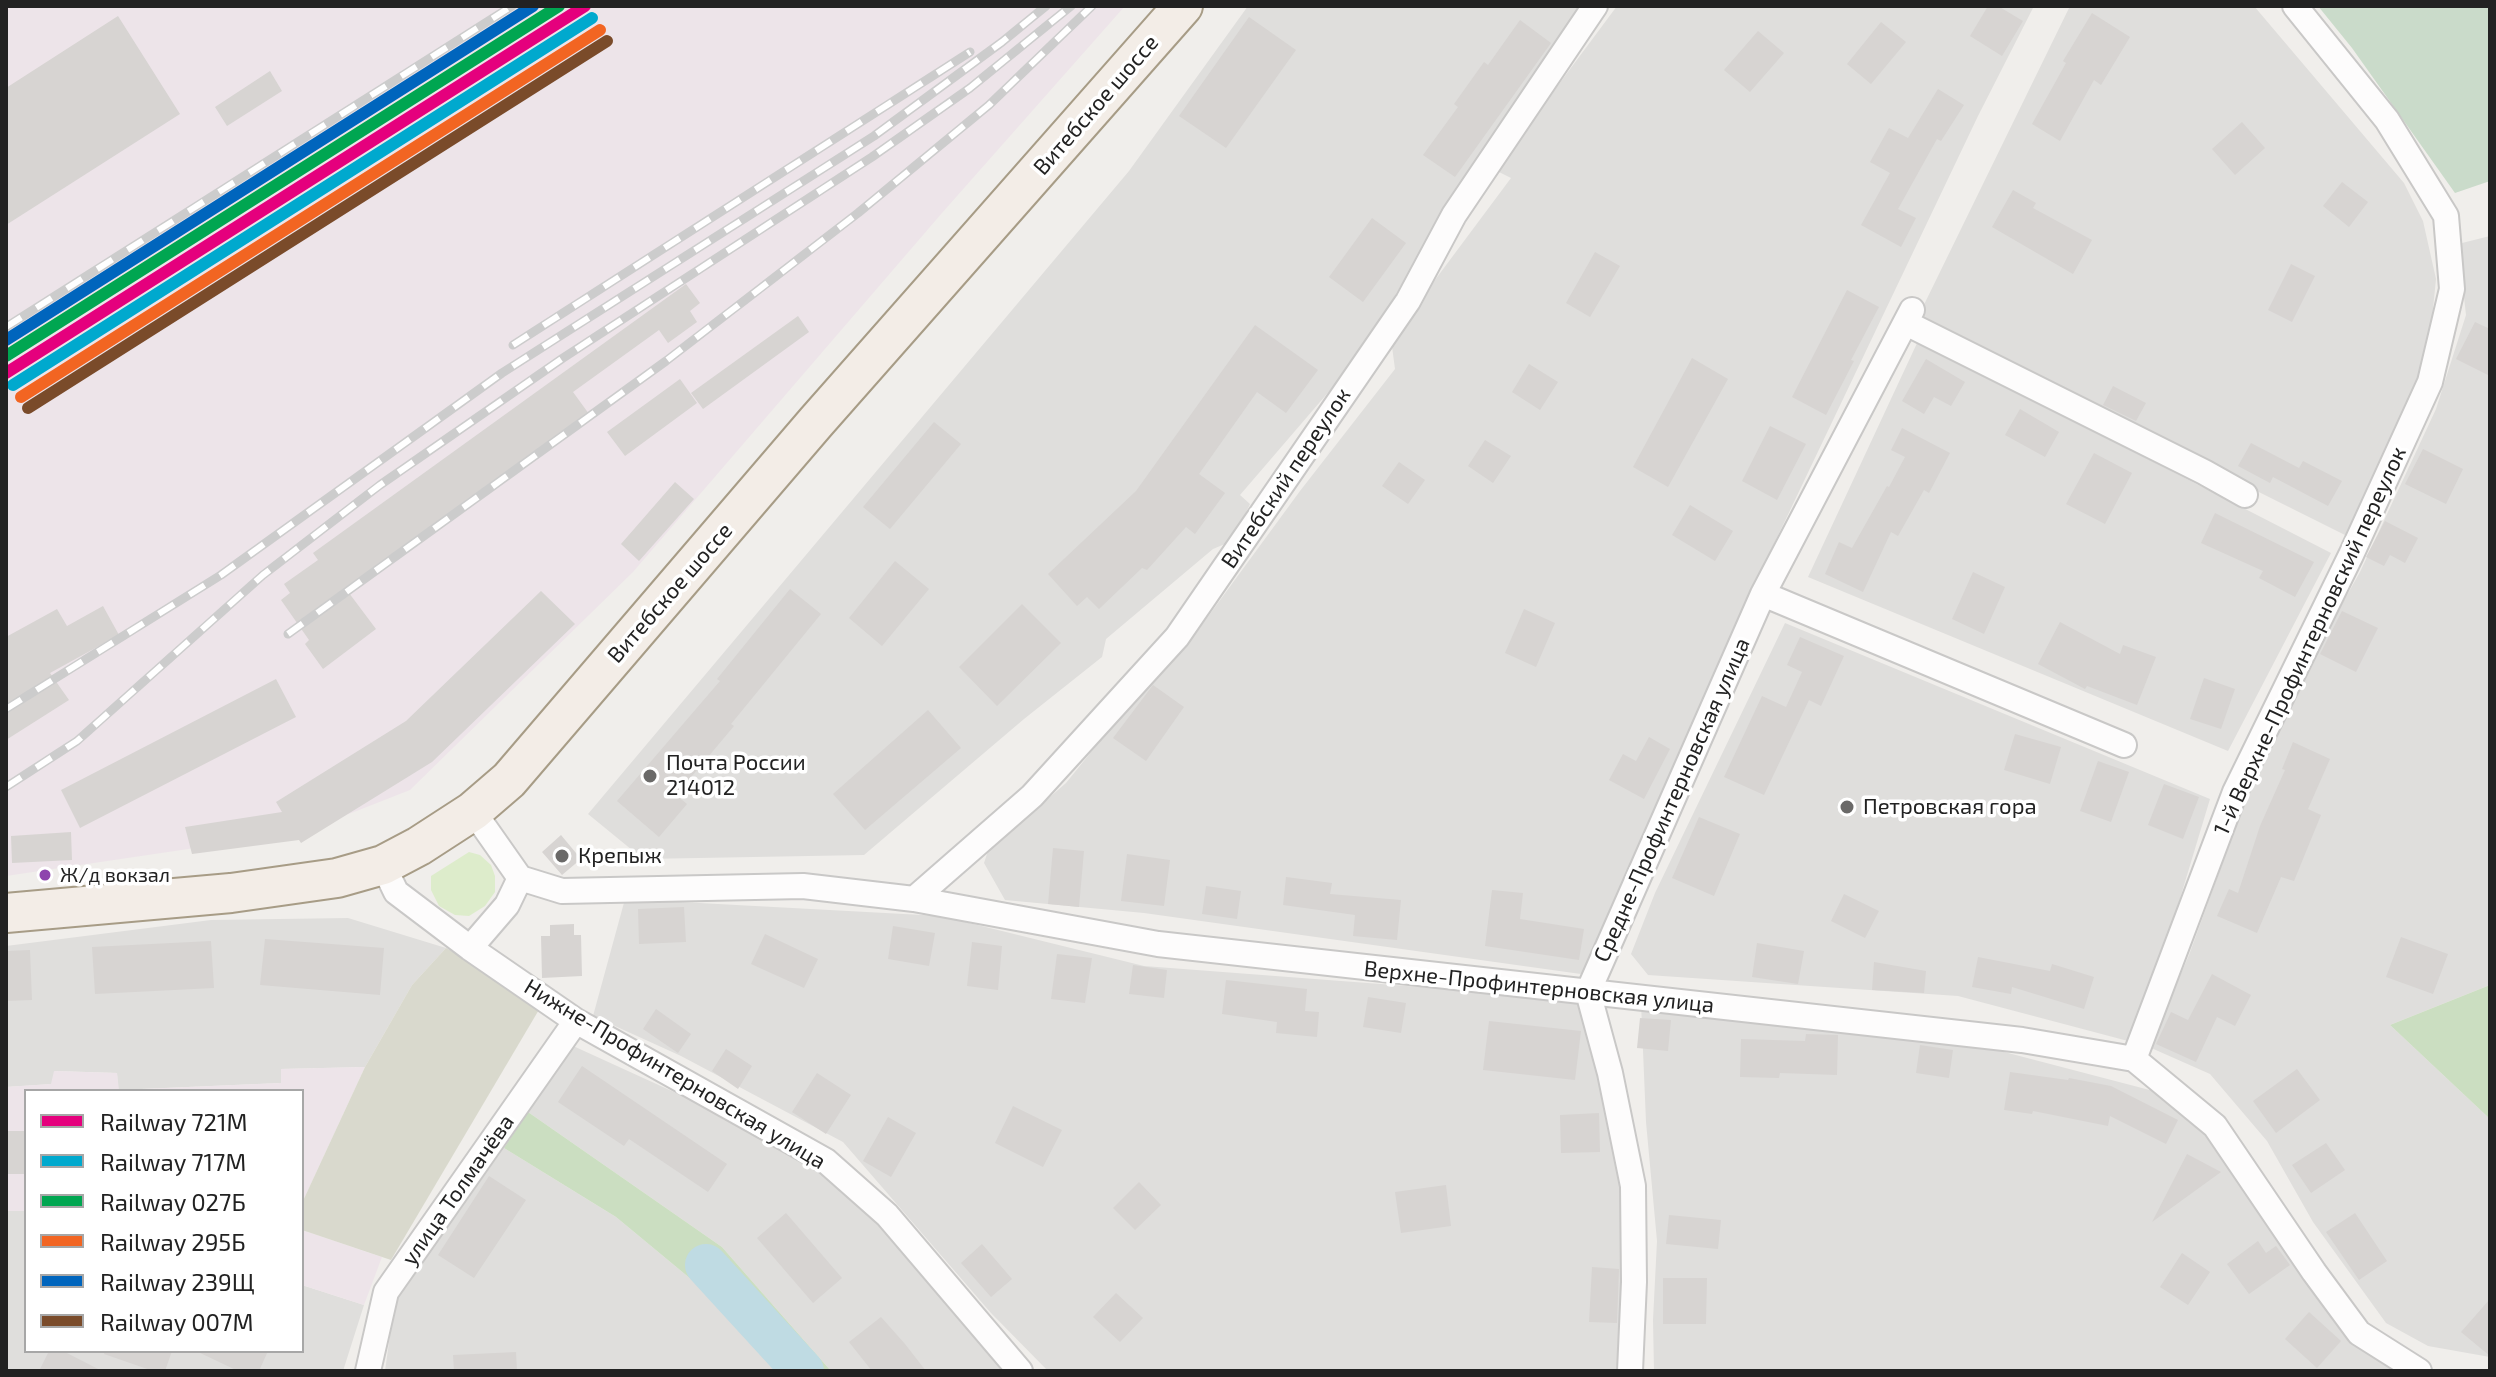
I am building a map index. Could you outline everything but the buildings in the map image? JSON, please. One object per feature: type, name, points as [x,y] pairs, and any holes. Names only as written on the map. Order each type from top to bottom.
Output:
[{"type":"main road","name":"Витебское шоссе","points":[[6,913],[231,893],[313,882],[383,865],[473,811],[509,780],[816,422],[1183,6]]},
{"type":"street","name":"Витебский переулок","points":[[914,899],[1032,796],[1177,637],[1408,301],[1454,215],[1595,6]]},
{"type":"street","name":"1-й Верхне-Профинтерновский переулок","points":[[2134,1059],[2235,792],[2351,555],[2430,382],[2452,289],[2446,216],[2387,120],[2295,6]]},
{"type":"street","name":"Средне-Профинтерновская улица","points":[[1588,992],[1763,594],[1909,317],[2245,495]]},
{"type":"street","points":[[1763,594],[2124,745]]},
{"type":"street","points":[[470,948],[507,905],[520,878],[473,811]]},
{"type":"street","name":"Нижне-Профинтерновская улица","points":[[383,865],[396,892],[470,948],[576,1021],[826,1161],[887,1215],[1020,1371]]},
{"type":"street","name":"Верхне-Профинтерновская улица","points":[[520,878],[562,891],[803,886],[914,899],[1158,944],[2022,1040],[2134,1059],[2215,1126],[2359,1333],[2419,1371]]},
{"type":"street","points":[[1588,992],[1610,1073],[1633,1186],[1634,1282],[1630,1371]]},
{"type":"street","name":"улица Толмачёва","points":[[368,1371],[386,1292],[576,1021]]},
{"type":"shaded area","points":[[6,6],[1125,6],[633,572],[410,790],[303,832],[6,876]]},
{"type":"shaded area","points":[[1248,6],[1590,6],[1448,208],[1356,360],[1240,495],[1250,504],[1232,541],[1213,549],[1106,639],[1102,657],[864,855],[643,859],[588,814],[1129,171]]},
{"type":"shaded area","points":[[1617,6],[2034,6],[1978,116],[1762,569],[1588,975],[1144,913],[1005,900],[984,863],[988,851],[1066,783],[1185,636],[1193,637],[1300,491],[1395,369],[1391,339],[1511,178],[1495,170]]},
{"type":"shaded area","points":[[2070,6],[2254,6],[2404,183],[2423,221],[2436,279],[2429,349],[2398,448],[2349,537],[1916,321]]},
{"type":"shaded area","points":[[2490,236],[2490,985],[2390,1025],[2490,1119],[2490,1357],[2428,1346],[2386,1323],[2313,1222],[2267,1141],[2210,1074],[2149,1047],[2189,955],[2270,732],[2360,572],[2436,409],[2466,315],[2458,244]]},
{"type":"shaded area","points":[[1918,341],[2331,553],[2228,751],[1808,577]]},
{"type":"shaded area","points":[[1785,623],[2210,799],[2172,925],[2128,1041],[1958,996],[1648,975],[1631,954],[1655,893]]},
{"type":"shaded area","points":[[625,899],[941,916],[1144,966],[1604,1001],[1609,1098],[1624,1196],[1631,1371],[1048,1371],[991,1313],[843,1142],[681,1056],[593,1016]]},
{"type":"shaded area","points":[[348,918],[446,948],[412,985],[365,1067],[281,1069],[281,1083],[141,1089],[118,1089],[117,1073],[55,1071],[52,1084],[6,1087],[6,946],[211,920]]},
{"type":"shaded area","points":[[446,948],[537,999],[540,1008],[391,1260],[304,1231],[304,1199],[365,1067],[412,985]]},
{"type":"shaded area","points":[[1641,1003],[1924,1031],[2184,1099],[2352,1336],[2433,1371],[1654,1371],[1657,1241],[1646,1122]]},
{"type":"shaded area","points":[[571,1045],[833,1170],[1007,1371],[831,1371],[722,1247],[528,1112]]},
{"type":"shaded area","points":[[365,1067],[304,1199],[304,1089],[142,1089],[281,1083],[281,1069]]},
{"type":"shaded area","points":[[54,1071],[117,1073],[119,1089],[24,1089],[24,1211],[6,1211],[6,1087],[51,1084]]},
{"type":"shaded area","points":[[504,1148],[616,1217],[727,1309],[783,1371],[385,1371],[395,1299]]},
{"type":"shaded area","points":[[6,1211],[24,1211],[24,1353],[304,1353],[304,1286],[364,1305],[343,1371],[6,1371]]},
{"type":"shaded area","points":[[304,1231],[382,1257],[364,1305],[304,1286]]},
{"type":"green space","points":[[2318,6],[2490,6],[2490,181],[2455,193],[2352,48]]},
{"type":"green space","points":[[469,852],[480,855],[491,865],[495,892],[485,906],[469,916],[455,915],[439,906],[431,890],[431,876]]},
{"type":"green space","points":[[2490,985],[2490,1119],[2390,1025]]},
{"type":"green space","points":[[528,1112],[722,1247],[831,1371],[783,1371],[727,1309],[616,1217],[504,1148]]},
{"type":"waterway","points":[[706,1265],[803,1371]]},
{"type":"railway","points":[[6,327],[512,6]]},
{"type":"railway","points":[[6,709],[221,575],[502,373],[874,136],[1046,6]]},
{"type":"railway","points":[[6,787],[77,741],[263,575],[380,485],[563,358],[872,157],[970,88],[1071,6]]},
{"type":"railway","points":[[288,634],[666,361],[858,213],[989,105],[1092,6]]},
{"type":"railway","points":[[513,345],[970,52]]},
{"type":"rail line","name":"239Щ","points":[[6,340],[533,6]]},
{"type":"rail line","name":"027Б","points":[[6,356],[559,6]]},
{"type":"rail line","name":"721М","points":[[6,373],[585,6]]},
{"type":"rail line","name":"717М","points":[[13,385],[592,18]]},
{"type":"rail line","name":"295Б","points":[[21,397],[600,30]]},
{"type":"rail line","name":"007М","points":[[28,408],[607,41]]},
{"type":"place","name":"Почта России 214012","points":[[650,776]]},
{"type":"place","name":"Петровская гора","points":[[1847,807]]},
{"type":"place","name":"Крепыж","points":[[562,856]]},
{"type":"place","name":"Ж/д вокзал","points":[[45,875]]}]
